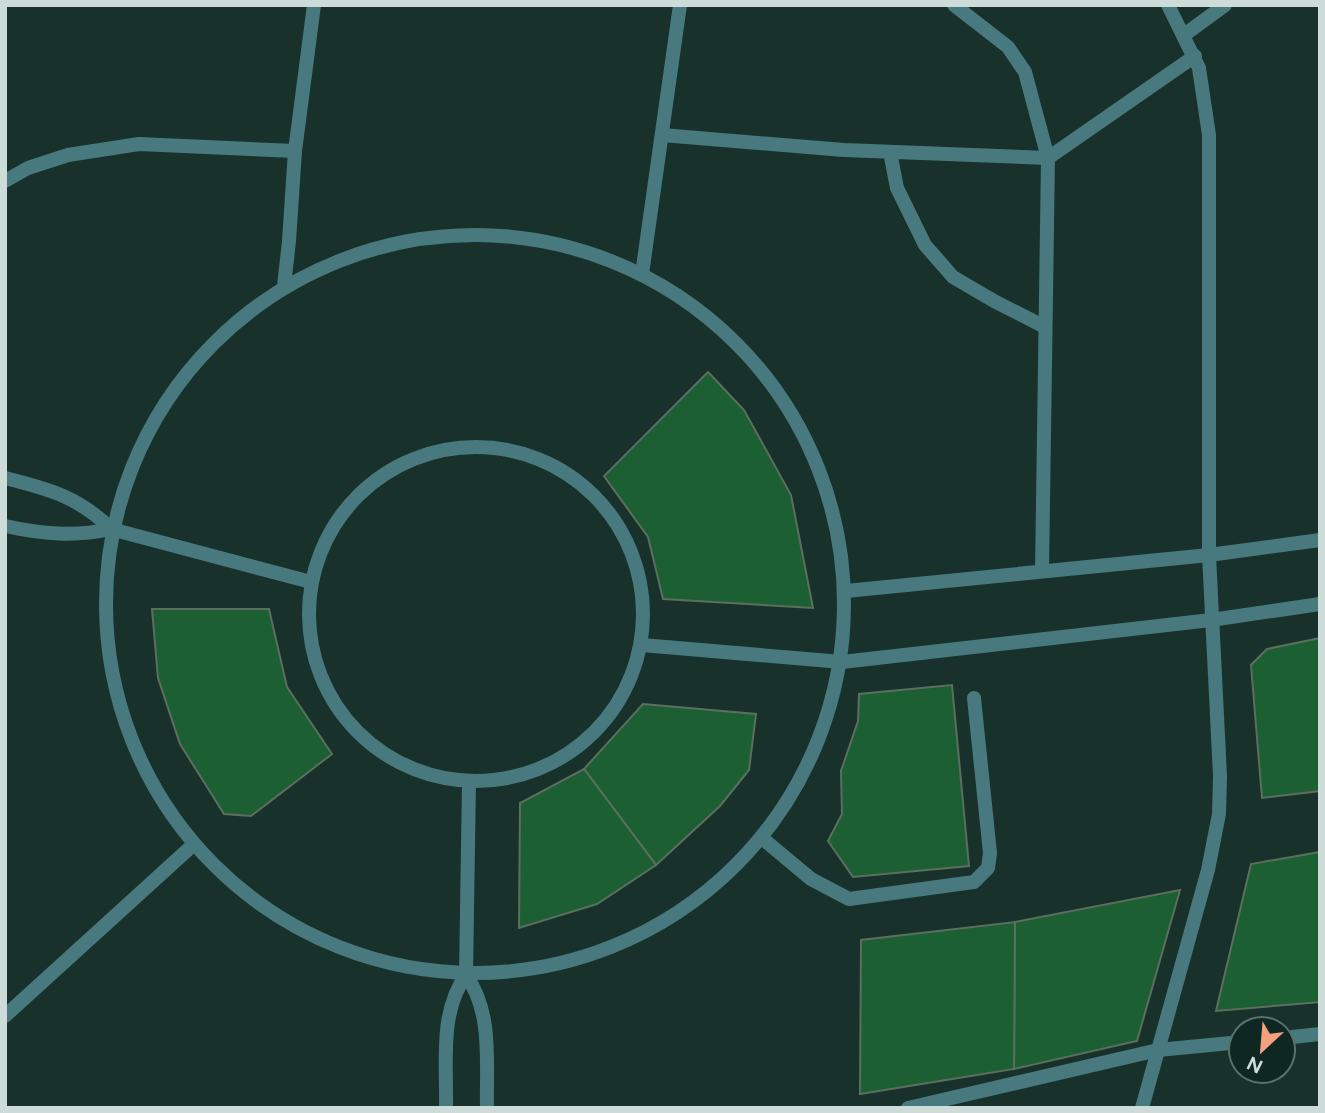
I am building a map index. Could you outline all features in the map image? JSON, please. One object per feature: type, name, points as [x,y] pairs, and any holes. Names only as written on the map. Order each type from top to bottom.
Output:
[{"type":"street","points":[[284,286],[295,151],[314,5]]},
{"type":"street","points":[[642,274],[680,5]]},
{"type":"street","points":[[954,5],[1008,47],[1025,72],[1048,158],[1042,571]]},
{"type":"street","points":[[1142,1108],[1208,870],[1219,814],[1220,776],[1209,555],[1209,135],[1199,68],[1168,5]]},
{"type":"street","points":[[1184,35],[1225,5]]},
{"type":"street","points":[[662,135],[890,152],[1048,158],[1195,56]]},
{"type":"street","points":[[5,181],[28,168],[68,155],[139,144],[295,151]]},
{"type":"street","points":[[890,152],[897,188],[925,245],[953,276],[1045,327]]},
{"type":"street","points":[[461,234],[554,243],[642,274],[723,330],[787,404],[829,494],[846,591],[842,662],[815,756],[764,839],[680,915],[578,961],[466,975],[364,958],[271,913],[193,845],[154,790],[125,729],[108,664],[104,596],[111,529],[134,456],[172,390],[222,332],[284,286],[369,249],[461,234]]},
{"type":"street","points":[[484,446],[508,449],[531,455],[573,477],[592,492],[608,510],[627,540],[639,574],[643,598],[642,645],[626,690],[598,729],[581,745],[561,758],[528,773],[493,780],[445,778],[400,762],[380,750],[345,718],[321,676],[313,653],[309,606],[311,582],[327,537],[339,517],[354,498],[382,475],[413,458],[436,451],[484,446]]},
{"type":"street","points":[[5,478],[48,488],[65,495],[98,516],[111,529]]},
{"type":"street","points":[[5,526],[55,535],[111,529],[311,582]]},
{"type":"street","points":[[846,591],[1209,555],[1320,540]]},
{"type":"street","points":[[642,645],[842,662],[1211,620],[1320,604]]},
{"type":"street","points":[[764,839],[811,879],[849,899],[974,882],[988,868],[990,853],[974,698]]},
{"type":"street","points":[[446,1108],[449,1013],[458,986],[466,975],[469,781]]},
{"type":"street","points":[[5,1016],[193,845]]},
{"type":"street","points":[[466,975],[474,986],[483,1014],[487,1108]]},
{"type":"street","points":[[1297,1036],[1320,1034]]},
{"type":"street","points":[[908,1108],[1158,1050],[1227,1043]]},
{"type":"building","points":[[708,372],[744,410],[791,495],[813,608],[663,599],[648,537],[604,476]]},
{"type":"building","points":[[152,609],[269,609],[287,687],[332,754],[251,816],[224,814],[180,744],[158,678]]},
{"type":"building","points":[[1320,638],[1320,791],[1262,798],[1251,665],[1267,649]]},
{"type":"building","points":[[952,685],[969,866],[853,877],[828,841],[842,814],[841,771],[858,721],[859,694]]},
{"type":"building","points":[[643,704],[756,714],[749,770],[720,806],[656,865],[584,769]]},
{"type":"building","points":[[584,769],[656,865],[597,904],[519,928],[520,803]]},
{"type":"building","points":[[1320,852],[1320,1002],[1216,1011],[1251,864]]},
{"type":"building","points":[[1180,890],[1137,1041],[1014,1069],[1015,922]]},
{"type":"building","points":[[1015,922],[1014,1069],[860,1094],[861,940]]}]
